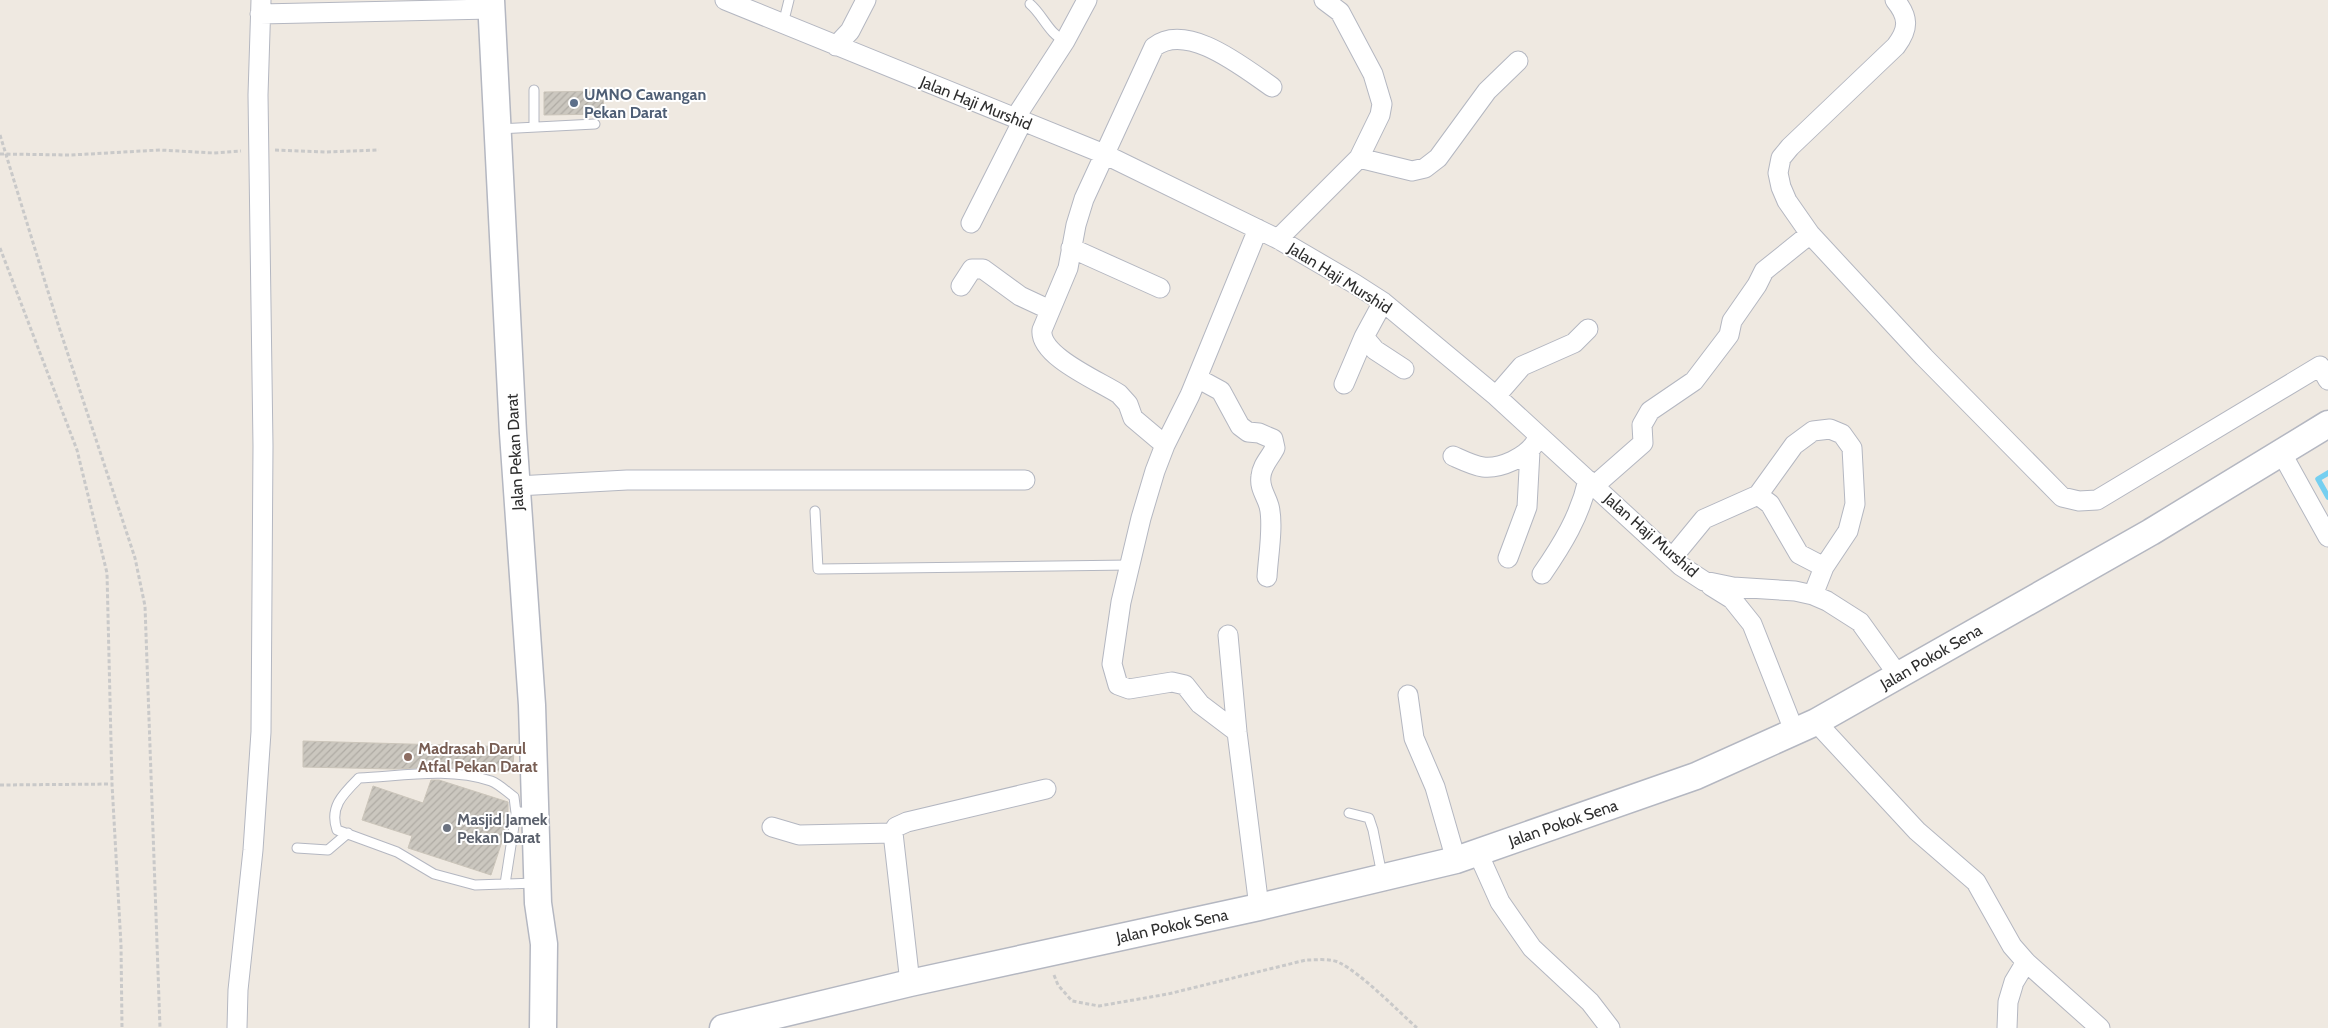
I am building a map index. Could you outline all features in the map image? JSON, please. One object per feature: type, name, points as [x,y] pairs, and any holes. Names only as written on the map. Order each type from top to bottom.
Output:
[{"type":"main road","name":"Jalan Pekan Darat","points":[[491,4],[516,486],[532,705],[526,812],[538,893]]},
{"type":"main road","name":"Jalan Pokok Sena","points":[[723,1028],[910,983],[1383,878],[1467,856],[1696,776],[1805,728],[2151,532],[2328,424]]},
{"type":"main road","points":[[538,893],[544,944],[544,981],[548,1001],[557,1022],[563,1028]]},
{"type":"main road","points":[[529,1027],[530,944],[538,893]]},
{"type":"main road","points":[[529,1027],[544,981]]},
{"type":"street","name":"Jalan Haji Murshid","points":[[725,0],[1104,154],[1278,239],[1383,302],[1496,396],[1535,444],[1591,483],[1672,558],[1704,581],[1733,586],[1795,590],[1827,601],[1860,622],[1898,675]]},
{"type":"street","points":[[836,46],[850,31],[866,0]]},
{"type":"street","points":[[971,223],[1018,120],[1087,0]]},
{"type":"street","points":[[1278,239],[1359,158],[1380,115],[1382,104],[1373,74],[1345,6],[1324,0]]},
{"type":"street","points":[[1894,0],[1900,6],[1906,21],[1905,34],[1896,46],[1790,147],[1781,158],[1778,174],[1784,194],[1810,234],[1924,357],[2062,497],[2079,501],[2097,500],[2320,366],[2325,376]]},
{"type":"street","points":[[238,1028],[238,990],[253,850],[261,732],[267,150],[258,95],[260,7],[491,4]]},
{"type":"street","points":[[1165,445],[1133,418],[1128,404],[1119,394],[1050,350],[1042,337],[1050,310],[1068,268],[1071,248],[1084,199],[1154,47],[1162,41],[1187,40],[1207,46],[1272,87]]},
{"type":"street","points":[[1359,158],[1412,171],[1424,168],[1438,158],[1487,91],[1518,61]]},
{"type":"street","points":[[1237,732],[1200,704],[1185,685],[1172,682],[1129,689],[1118,685],[1112,664],[1121,602],[1141,518],[1165,445],[1197,378],[1258,229]]},
{"type":"street","points":[[1542,574],[1565,540],[1591,483],[1643,443],[1642,425],[1650,411],[1694,381],[1729,335],[1732,320],[1757,285],[1764,271],[1810,234]]},
{"type":"street","points":[[1071,248],[1160,288]]},
{"type":"street","points":[[961,286],[972,269],[983,269],[1020,296],[1050,310]]},
{"type":"street","points":[[1344,384],[1364,337],[1383,302]]},
{"type":"street","points":[[1496,396],[1522,366],[1574,343],[1588,329]]},
{"type":"street","points":[[1364,337],[1375,350],[1404,369]]},
{"type":"street","points":[[1197,378],[1221,391],[1240,426],[1248,432],[1259,433],[1272,439],[1274,448],[1271,457],[1264,465],[1260,474],[1260,486],[1269,506],[1270,519],[1267,577]]},
{"type":"street","points":[[1672,558],[1704,519],[1758,496],[1794,445],[1813,431],[1830,429],[1842,434],[1852,448],[1854,504],[1848,531],[1824,567],[1813,595]]},
{"type":"street","points":[[1453,456],[1483,467],[1505,464],[1535,444]]},
{"type":"street","points":[[1508,558],[1527,507],[1535,444]]},
{"type":"street","points":[[2281,452],[2328,537]]},
{"type":"street","points":[[516,486],[646,480],[1025,480]]},
{"type":"street","points":[[1758,496],[1770,504],[1799,554],[1824,567]]},
{"type":"street","points":[[1704,581],[1732,599],[1752,624],[1805,728],[1917,831],[1976,882],[2012,946],[2026,962],[2100,1028]]},
{"type":"street","points":[[1228,635],[1237,732],[1259,907]]},
{"type":"street","points":[[1408,695],[1414,738],[1467,856],[1532,948],[1590,1002],[1610,1028]]},
{"type":"street","points":[[910,983],[893,833],[896,827],[907,822],[1046,789]]},
{"type":"street","points":[[772,827],[799,836],[893,833]]},
{"type":"street","points":[[2007,1028],[2008,1002],[2014,982],[2026,962]]},
{"type":"lane","points":[[783,25],[789,0]]},
{"type":"lane","points":[[1030,4],[1039,11],[1057,38],[1064,42]]},
{"type":"lane","points":[[534,90],[534,127]]},
{"type":"lane","points":[[498,129],[595,124]]},
{"type":"lane","points":[[815,511],[818,569],[1130,565]]},
{"type":"lane","points":[[505,884],[526,812],[514,796],[493,782],[462,774],[427,773],[358,778],[342,796],[335,808],[334,821],[337,830],[397,852],[434,874],[475,885],[505,884],[538,893]]},
{"type":"lane","points":[[1350,813],[1369,818],[1383,878]]},
{"type":"lane","points":[[297,848],[328,850],[348,833]]},
{"type":"path","points":[[0,135],[58,324],[135,558],[144,606],[160,1028]]},
{"type":"path","points":[[0,154],[6,152],[71,155],[160,150],[214,152],[267,150]]},
{"type":"path","points":[[284,150],[325,152],[379,150]]},
{"type":"path","points":[[0,248],[77,450],[106,573],[122,1028]]},
{"type":"path","points":[[0,785],[112,784]]},
{"type":"path","points":[[1045,953],[1058,985],[1072,1001],[1099,1006],[1168,994],[1306,960],[1339,962],[1356,974],[1418,1028]]},
{"type":"building","name":"UMNO Cawangan Pekan Darat","points":[[603,91],[604,114],[544,115],[544,92]]},
{"type":"building","name":"Madrasah Darul Atfal Pekan Darat","points":[[303,741],[514,747],[513,772],[442,767],[394,769],[303,767]]},
{"type":"building","name":"Masjid Jamek Pekan Darat","points":[[431,780],[439,780],[508,802],[508,823],[491,875],[408,848],[412,836],[362,820],[373,786],[423,803]]},
{"type":"waterway","points":[[2328,473],[2318,479],[2328,497]]},
{"type":"place","name":"UMNO Cawangan Pekan Darat","points":[[574,103]]},
{"type":"place","name":"Madrasah Darul Atfal Pekan Darat","points":[[408,757]]},
{"type":"place","name":"Masjid Jamek Pekan Darat","points":[[447,828]]}]
